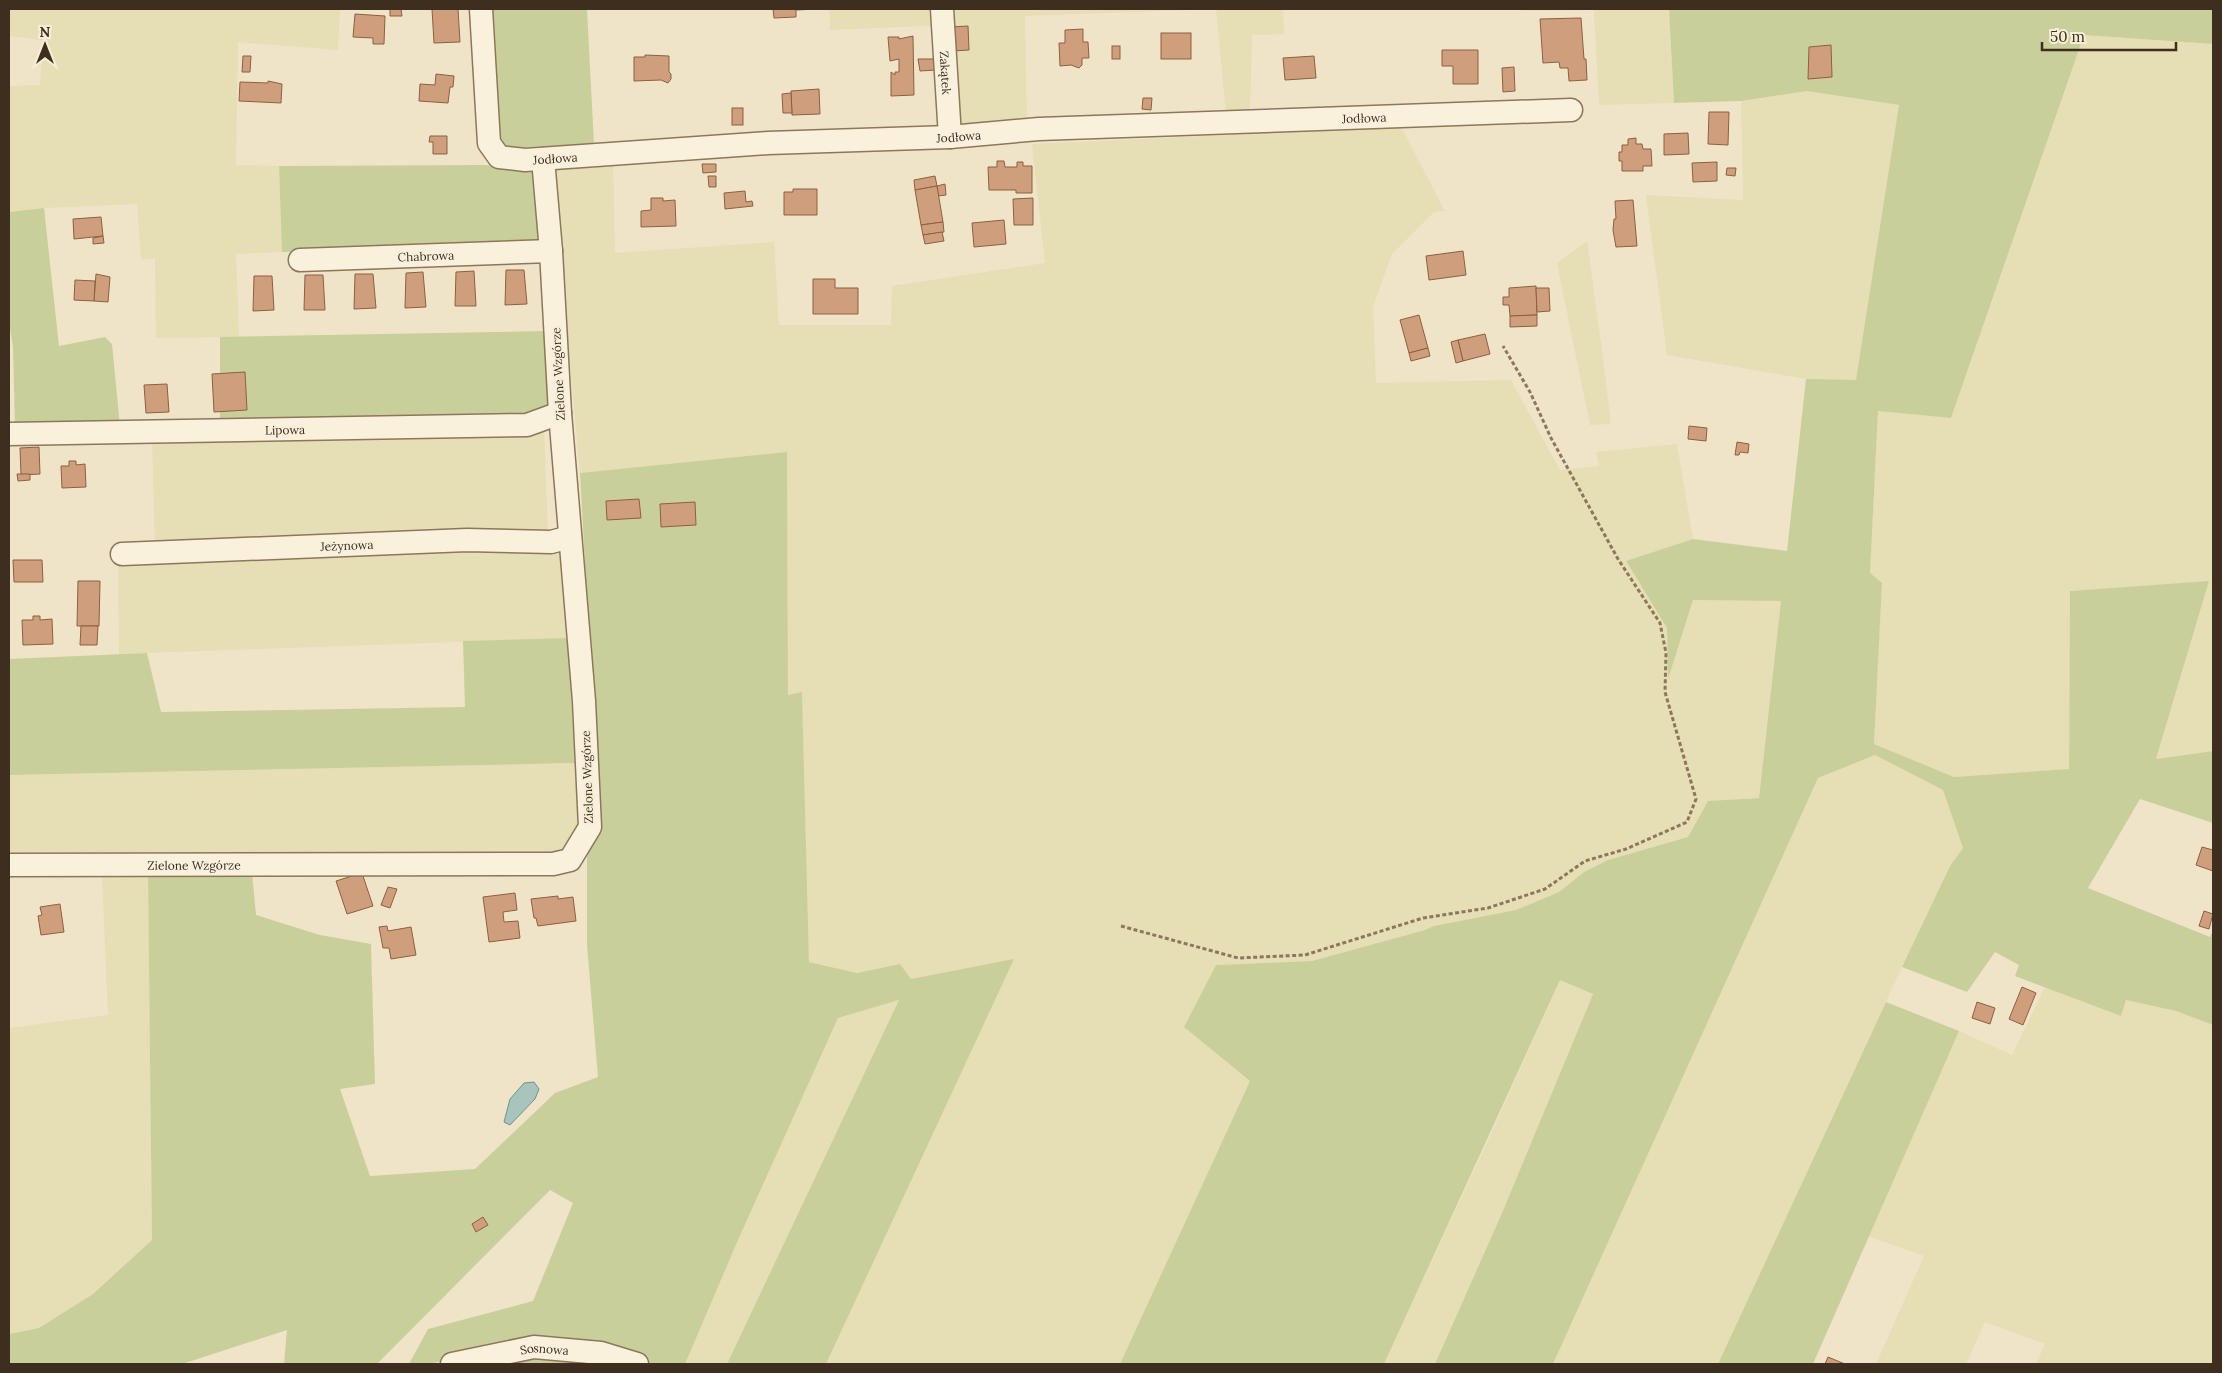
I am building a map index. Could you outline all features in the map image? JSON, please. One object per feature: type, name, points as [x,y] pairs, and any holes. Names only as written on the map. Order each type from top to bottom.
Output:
[{"type":"street","name":"Jodłowa","points":[[481,9],[489,143],[499,157],[525,160],[768,143],[950,137],[1069,128],[1571,110]]},
{"type":"street","name":"Zakątek","points":[[942,9],[950,137]]},
{"type":"street","name":"Zielone Wzgórze","points":[[9,865],[553,864],[570,860],[590,827],[584,701],[560,413],[551,251],[543,159]]},
{"type":"street","name":"Chabrowa","points":[[300,260],[551,251]]},
{"type":"street","name":"Lipowa","points":[[9,434],[527,425],[560,413]]},
{"type":"street","name":"Jeżynowa","points":[[122,554],[468,540],[551,542],[570,537]]},
{"type":"street","name":"Sosnowa","points":[[452,1364],[534,1347],[601,1353],[637,1364]]},
{"type":"path","points":[[1120,926],[1238,958],[1305,955],[1423,918],[1488,908],[1546,889],[1586,861],[1626,849],[1687,822],[1696,799],[1665,692],[1666,653],[1660,623],[1618,559],[1551,438],[1530,392],[1503,346]]},
{"type":"shaded area","points":[[9,9],[340,9],[338,50],[238,42],[236,165],[279,166],[282,252],[236,254],[239,337],[156,338],[155,258],[141,260],[137,204],[44,208],[9,212],[9,86],[40,85],[42,52],[47,51],[48,41],[9,36]]},
{"type":"shaded area","points":[[829,9],[1216,9],[1025,16],[1027,120],[953,126],[947,25],[830,30]]},
{"type":"shaded area","points":[[1216,9],[1283,9],[1284,34],[1252,35],[1250,113],[1226,114]]},
{"type":"shaded area","points":[[1526,9],[1669,9],[1674,103],[1599,105],[1594,10],[1526,11]]},
{"type":"shaded area","points":[[2084,35],[2213,44],[2213,751],[2156,759],[2209,582],[2070,591],[2069,769],[1954,777],[1874,744],[1882,583],[1870,573],[1878,411],[1951,418]]},
{"type":"shaded area","points":[[1807,91],[1899,105],[1856,381],[1806,379],[1667,355],[1646,195],[1743,200],[1741,101]]},
{"type":"shaded area","points":[[1401,127],[1445,211],[1434,212],[1392,254],[1373,307],[1376,383],[1511,380],[1560,470],[1599,466],[1596,452],[1677,444],[1693,539],[1626,561],[1667,628],[1668,677],[1693,600],[1781,601],[1759,798],[1708,801],[1688,837],[1608,860],[1584,872],[1559,892],[1516,910],[1434,926],[1426,930],[1312,961],[1216,965],[1184,1027],[1250,1081],[1120,1364],[826,1364],[1013,960],[911,979],[900,965],[857,973],[809,962],[802,692],[788,696],[787,452],[580,473],[552,169],[613,166],[615,253],[774,242],[779,325],[891,325],[892,286],[1045,263],[1032,144]]},
{"type":"shaded area","points":[[1587,241],[1611,424],[1590,425],[1557,263]]},
{"type":"shaded area","points":[[544,426],[548,534],[155,547],[152,437]]},
{"type":"shaded area","points":[[566,545],[568,638],[119,654],[118,558]]},
{"type":"shaded area","points":[[1875,755],[1943,790],[1963,848],[1950,866],[1902,967],[1718,1364],[1553,1364],[1818,778]]},
{"type":"shaded area","points":[[575,763],[578,830],[564,851],[537,860],[9,859],[9,775]]},
{"type":"shaded area","points":[[148,874],[152,1240],[93,1294],[39,1328],[9,1334],[9,1028],[108,1015],[102,876]]},
{"type":"shaded area","points":[[1560,980],[1593,994],[1502,1213],[1435,1364],[1384,1364],[1496,1123]]},
{"type":"shaded area","points":[[2045,987],[2121,1016],[2126,1000],[2176,1011],[2213,1025],[2213,1364],[2036,1364],[2045,1344],[1985,1322],[1966,1364],[1876,1364],[1924,1256],[1865,1235],[1959,1031],[2012,1055]]},
{"type":"shaded area","points":[[899,1000],[727,1364],[685,1364],[738,1240],[838,1018]]},
{"type":"green space","points":[[486,9],[587,9],[594,144],[506,148],[492,129]]},
{"type":"green space","points":[[1669,9],[2213,9],[2213,44],[2084,35],[1951,418],[1878,411],[1870,573],[1882,583],[1874,744],[1954,777],[2069,769],[2070,591],[2209,581],[2156,759],[2213,751],[2213,823],[2140,799],[2088,888],[2210,937],[2213,930],[2213,1025],[2176,1011],[2126,1000],[2121,1016],[2015,976],[2019,965],[1995,952],[1967,992],[1902,967],[1950,866],[1963,848],[1943,790],[1875,755],[1818,778],[1553,1364],[1435,1364],[1502,1213],[1593,994],[1560,980],[1384,1364],[1120,1364],[1250,1081],[1184,1027],[1216,965],[1312,961],[1434,926],[1516,910],[1559,892],[1584,872],[1608,860],[1688,837],[1708,801],[1759,798],[1781,601],[1693,600],[1668,679],[1667,628],[1626,561],[1693,539],[1787,551],[1806,379],[1856,380],[1899,105],[1807,91],[1741,101],[1674,103]]},
{"type":"green space","points":[[482,165],[538,167],[540,241],[526,249],[282,252],[279,166]]},
{"type":"green space","points":[[44,208],[59,346],[105,337],[112,344],[120,426],[15,428],[13,347],[9,322],[9,212]]},
{"type":"green space","points":[[544,331],[551,408],[526,419],[220,424],[220,337]]},
{"type":"green space","points":[[787,452],[788,695],[802,692],[809,962],[857,973],[900,964],[911,979],[1014,959],[826,1364],[727,1364],[899,1000],[838,1018],[738,1240],[685,1364],[655,1364],[590,1346],[529,1340],[429,1364],[409,1364],[428,1329],[533,1301],[573,1203],[550,1190],[377,1364],[284,1364],[287,1330],[182,1364],[9,1364],[9,1334],[39,1328],[93,1294],[152,1240],[148,874],[252,873],[256,915],[320,935],[371,944],[375,1084],[340,1089],[370,1176],[475,1169],[555,1093],[598,1077],[587,945],[587,857],[599,823],[580,473]]},
{"type":"green space","points":[[568,638],[575,763],[9,775],[9,659],[147,653],[161,712],[465,707],[463,641]]},
{"type":"green space","points":[[1886,1002],[1959,1031],[1813,1364],[1718,1364]]},
{"type":"green space","points":[[530,1352],[605,1364],[482,1364]]},
{"type":"water","points":[[534,1082],[539,1089],[535,1099],[510,1125],[504,1122],[510,1099],[524,1083]]},
{"type":"building","points":[[390,9],[401,9],[402,16],[390,16]]},
{"type":"building","points":[[432,9],[458,9],[460,42],[434,43]]},
{"type":"building","points":[[773,9],[818,9],[796,10],[796,17],[774,18]]},
{"type":"building","points":[[355,14],[385,16],[384,44],[373,44],[373,38],[353,37]]},
{"type":"building","points":[[1581,18],[1587,80],[1569,81],[1568,68],[1560,68],[1559,62],[1543,63],[1540,19]]},
{"type":"building","points":[[968,26],[969,50],[952,51],[951,27]]},
{"type":"building","points":[[1083,29],[1083,42],[1088,42],[1089,58],[1082,58],[1082,65],[1079,68],[1071,65],[1060,66],[1059,43],[1065,43],[1065,30]]},
{"type":"building","points":[[1161,33],[1191,33],[1191,59],[1161,59]]},
{"type":"building","points":[[913,36],[914,95],[891,96],[891,72],[895,75],[895,72],[899,72],[899,59],[890,61],[888,37],[899,37],[899,39]]},
{"type":"building","points":[[1831,45],[1832,77],[1808,79],[1809,47]]},
{"type":"building","points":[[1112,46],[1120,46],[1120,59],[1112,59]]},
{"type":"building","points":[[1442,50],[1478,50],[1478,84],[1453,84],[1453,66],[1442,66]]},
{"type":"building","points":[[645,55],[669,56],[671,79],[668,83],[661,80],[634,81],[634,57],[645,57]]},
{"type":"building","points":[[243,56],[251,56],[250,72],[242,72]]},
{"type":"building","points":[[1314,56],[1316,78],[1285,80],[1283,58]]},
{"type":"building","points":[[918,59],[935,59],[936,70],[920,71]]},
{"type":"building","points":[[1514,67],[1515,91],[1503,92],[1502,68]]},
{"type":"building","points":[[436,74],[454,76],[453,87],[450,87],[448,103],[419,101],[420,84],[435,85]]},
{"type":"building","points":[[268,81],[282,84],[281,103],[239,101],[240,82],[268,83]]},
{"type":"building","points":[[819,89],[820,114],[792,115],[791,91]]},
{"type":"building","points":[[791,93],[792,113],[783,113],[782,94]]},
{"type":"building","points":[[1143,98],[1152,98],[1151,110],[1142,109]]},
{"type":"building","points":[[732,108],[743,108],[743,125],[732,125]]},
{"type":"building","points":[[1709,112],[1729,112],[1728,145],[1708,144]]},
{"type":"building","points":[[1688,133],[1689,154],[1664,155],[1664,134]]},
{"type":"building","points":[[430,136],[447,136],[447,154],[433,154],[433,142],[429,142]]},
{"type":"building","points":[[1636,138],[1636,144],[1642,144],[1643,149],[1651,149],[1652,166],[1643,166],[1643,171],[1622,171],[1622,161],[1619,161],[1619,152],[1622,152],[1622,145],[1628,145],[1628,139]]},
{"type":"building","points":[[997,161],[1004,161],[1005,167],[1017,167],[1017,162],[1023,162],[1023,166],[1032,166],[1032,193],[1016,193],[1016,190],[989,190],[988,167],[997,167]]},
{"type":"building","points":[[1717,162],[1717,181],[1693,182],[1692,163]]},
{"type":"building","points":[[702,164],[716,164],[716,172],[703,173]]},
{"type":"building","points":[[1727,168],[1736,168],[1735,176],[1726,175]]},
{"type":"building","points":[[708,176],[716,176],[716,187],[709,187]]},
{"type":"building","points":[[935,176],[937,186],[915,190],[914,180]]},
{"type":"building","points":[[945,184],[946,195],[938,196],[937,186]]},
{"type":"building","points":[[937,186],[943,222],[921,225],[915,190]]},
{"type":"building","points":[[793,189],[817,189],[817,215],[784,215],[784,192],[793,192]]},
{"type":"building","points":[[745,191],[746,202],[752,201],[753,206],[725,209],[724,193]]},
{"type":"building","points":[[651,198],[663,198],[663,201],[675,200],[676,226],[641,227],[641,211],[651,210]]},
{"type":"building","points":[[1033,198],[1033,225],[1014,225],[1013,199]]},
{"type":"building","points":[[1633,200],[1637,246],[1616,247],[1613,230],[1614,219],[1616,219],[1615,201]]},
{"type":"building","points":[[101,217],[103,236],[74,239],[73,219]]},
{"type":"building","points":[[1004,220],[1006,244],[974,247],[972,223]]},
{"type":"building","points":[[943,222],[944,232],[923,235],[921,225]]},
{"type":"building","points":[[942,232],[944,241],[925,244],[923,235]]},
{"type":"building","points":[[103,236],[104,243],[93,244],[93,238]]},
{"type":"building","points":[[1463,251],[1466,275],[1429,280],[1426,256]]},
{"type":"building","points":[[506,270],[524,270],[527,304],[505,305]]},
{"type":"building","points":[[474,271],[476,306],[455,306],[456,272]]},
{"type":"building","points":[[423,272],[426,307],[405,308],[406,273]]},
{"type":"building","points":[[96,274],[110,277],[108,302],[94,301]]},
{"type":"building","points":[[355,274],[373,274],[376,308],[354,309]]},
{"type":"building","points":[[305,275],[323,275],[325,310],[304,310]]},
{"type":"building","points":[[254,276],[272,276],[274,310],[253,311]]},
{"type":"building","points":[[813,279],[835,279],[835,288],[858,288],[858,314],[813,314]]},
{"type":"building","points":[[75,280],[95,281],[94,301],[74,300]]},
{"type":"building","points":[[1536,286],[1537,315],[1510,316],[1509,305],[1503,305],[1503,297],[1509,297],[1509,288]]},
{"type":"building","points":[[1536,288],[1549,288],[1550,311],[1537,312]]},
{"type":"building","points":[[1419,315],[1428,348],[1409,353],[1400,320]]},
{"type":"building","points":[[1537,315],[1537,326],[1510,327],[1510,316]]},
{"type":"building","points":[[1485,334],[1490,354],[1463,361],[1458,340]]},
{"type":"building","points":[[1458,340],[1463,361],[1456,363],[1451,342]]},
{"type":"building","points":[[1428,348],[1430,356],[1411,361],[1409,353]]},
{"type":"building","points":[[245,372],[247,410],[214,412],[212,374]]},
{"type":"building","points":[[167,384],[169,412],[146,413],[144,385]]},
{"type":"building","points":[[1689,426],[1707,428],[1706,441],[1688,439]]},
{"type":"building","points":[[1737,442],[1749,444],[1748,453],[1740,452],[1739,455],[1735,455]]},
{"type":"building","points":[[39,447],[40,474],[21,475],[20,448]]},
{"type":"building","points":[[69,461],[76,461],[76,465],[85,464],[86,487],[62,488],[61,466],[69,466]]},
{"type":"building","points":[[17,474],[30,474],[30,480],[18,481]]},
{"type":"building","points":[[639,499],[641,518],[607,520],[606,501]]},
{"type":"building","points":[[695,502],[696,525],[661,527],[660,504]]},
{"type":"building","points":[[13,560],[42,560],[43,582],[14,582]]},
{"type":"building","points":[[78,581],[100,581],[99,626],[77,626]]},
{"type":"building","points":[[33,616],[40,616],[40,620],[52,619],[53,644],[23,645],[22,620],[33,620]]},
{"type":"building","points":[[81,626],[98,626],[97,645],[80,645]]},
{"type":"building","points":[[2202,847],[2213,850],[2213,871],[2196,865]]},
{"type":"building","points":[[362,873],[373,906],[347,914],[336,881]]},
{"type":"building","points":[[388,887],[397,889],[390,908],[381,905]]},
{"type":"building","points":[[515,893],[517,910],[503,912],[504,922],[518,921],[520,938],[489,942],[483,897]]},
{"type":"building","points":[[558,896],[558,899],[573,897],[576,921],[538,926],[536,918],[534,918],[531,899]]},
{"type":"building","points":[[60,904],[64,932],[41,935],[38,916],[42,915],[40,907]]},
{"type":"building","points":[[2204,911],[2213,914],[2209,929],[2199,926]]},
{"type":"building","points":[[387,926],[388,931],[411,927],[416,955],[391,959],[389,948],[383,948],[379,927]]},
{"type":"building","points":[[2022,987],[2036,993],[2023,1025],[2009,1019]]},
{"type":"building","points":[[1977,1002],[1995,1008],[1990,1024],[1972,1018]]},
{"type":"building","points":[[483,1217],[488,1225],[476,1232],[472,1224]]},
{"type":"building","points":[[1828,1357],[1845,1364],[1825,1364]]}]
